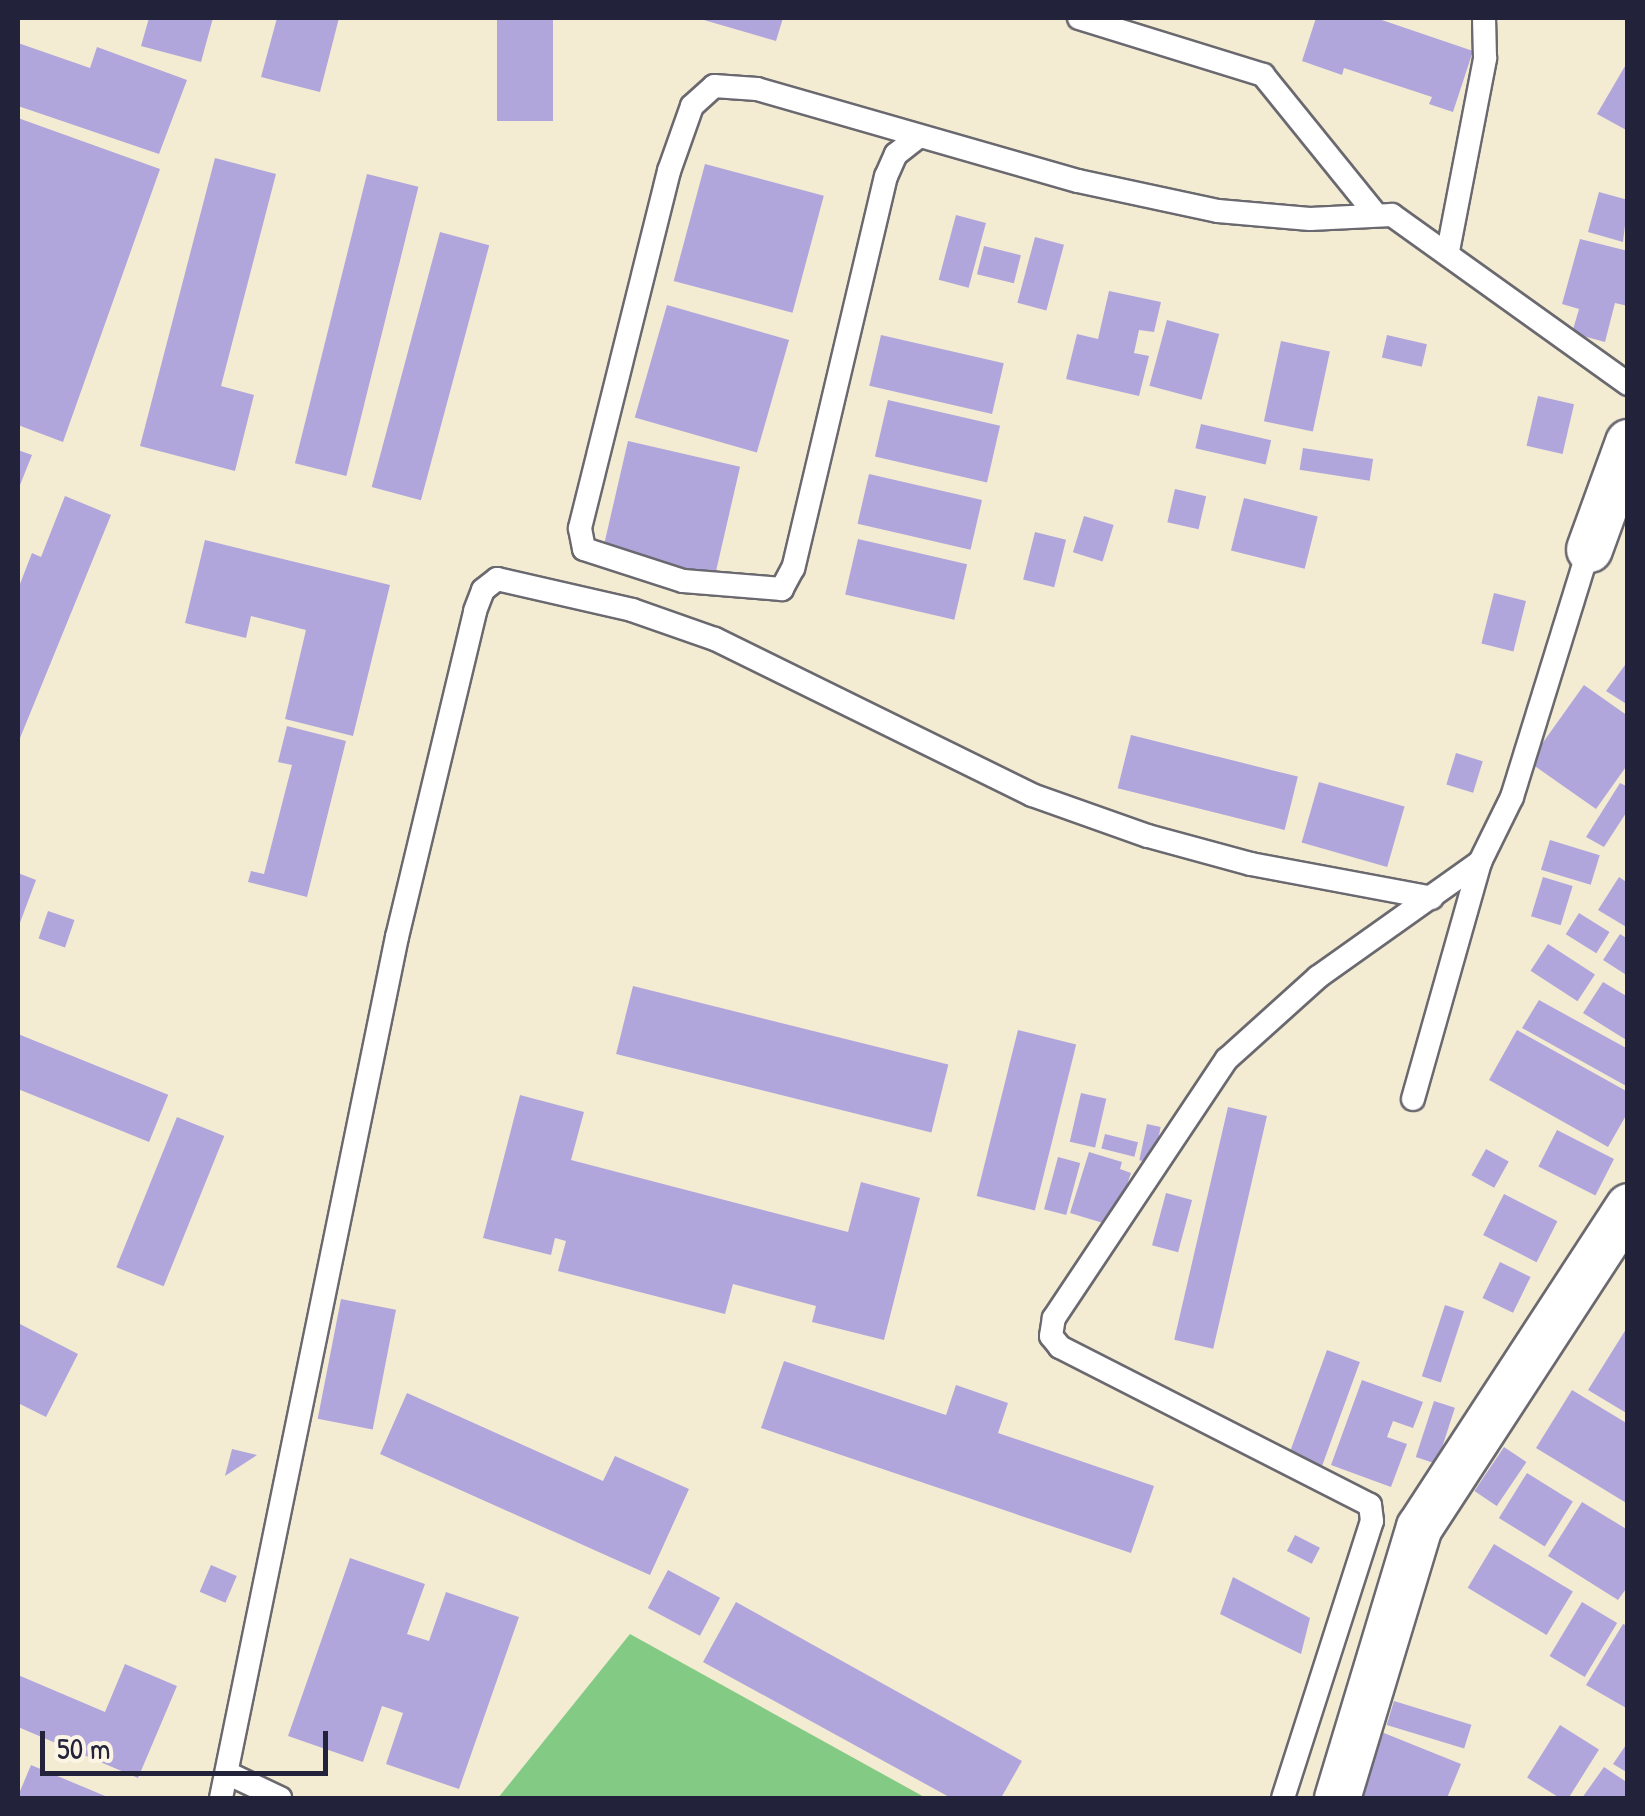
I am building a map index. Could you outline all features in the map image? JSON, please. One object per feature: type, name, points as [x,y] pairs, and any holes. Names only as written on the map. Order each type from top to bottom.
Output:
[{"type":"street","points":[[1589,549],[1628,442]]},
{"type":"street","points":[[1337,1798],[1419,1527],[1628,1206]]},
{"type":"lane","points":[[1079,18],[1263,75],[1374,212]]},
{"type":"lane","points":[[1448,251],[1485,58],[1484,18]]},
{"type":"lane","points":[[918,137],[896,154],[886,176],[793,568],[782,589],[683,580],[584,549],[580,528],[669,171],[701,93],[714,86],[757,89],[918,137],[1218,211],[1310,219],[1374,212],[1392,216],[1448,251],[1628,384]]},
{"type":"lane","points":[[1413,1099],[1480,862],[1512,797],[1589,549]]},
{"type":"lane","points":[[220,1798],[397,938],[475,611],[483,590],[497,578],[632,610],[715,639],[1032,795],[1148,836],[1251,864],[1432,898]]},
{"type":"lane","points":[[1283,1798],[1372,1521],[1370,1505],[1060,1348],[1051,1336],[1054,1318],[1227,1059],[1318,977],[1480,862]]},
{"type":"lane","points":[[227,1772],[280,1798]]},
{"type":"green space","points":[[630,1634],[926,1798],[498,1798]]},
{"type":"building","points":[[149,18],[213,18],[201,62],[141,46]]},
{"type":"building","points":[[277,18],[339,18],[320,92],[261,77]]},
{"type":"building","points":[[497,18],[553,18],[553,121],[497,121]]},
{"type":"building","points":[[697,18],[783,18],[776,41]]},
{"type":"building","points":[[1316,18],[1376,18],[1473,51],[1453,112],[1429,104],[1432,97],[1344,68],[1342,75],[1302,61]]},
{"type":"building","points":[[18,43],[90,68],[97,47],[187,80],[159,154],[18,106]]},
{"type":"building","points":[[1628,61],[1628,131],[1597,114]]},
{"type":"building","points":[[18,118],[160,169],[63,442],[18,425]]},
{"type":"building","points":[[215,158],[276,174],[221,386],[254,395],[235,471],[140,446]]},
{"type":"building","points":[[705,164],[824,196],[792,313],[674,281]]},
{"type":"building","points":[[367,174],[418,187],[346,476],[295,463]]},
{"type":"building","points":[[1599,192],[1628,200],[1623,242],[1588,232]]},
{"type":"building","points":[[956,215],[986,223],[969,288],[939,280]]},
{"type":"building","points":[[440,232],[489,245],[421,500],[372,487]]},
{"type":"building","points":[[1035,237],[1064,245],[1046,310],[1017,303]]},
{"type":"building","points":[[1580,239],[1628,251],[1628,306],[1615,303],[1605,342],[1572,333],[1579,309],[1562,304]]},
{"type":"building","points":[[984,246],[1021,255],[1014,283],[977,274]]},
{"type":"building","points":[[1109,291],[1161,302],[1154,332],[1139,330],[1134,353],[1149,356],[1139,396],[1066,379],[1077,334],[1098,339]]},
{"type":"building","points":[[667,305],[789,340],[757,452],[635,417]]},
{"type":"building","points":[[1167,320],[1219,334],[1202,400],[1149,386]]},
{"type":"building","points":[[881,335],[1004,363],[992,414],[869,386]]},
{"type":"building","points":[[1387,335],[1427,344],[1422,367],[1382,357]]},
{"type":"building","points":[[1281,341],[1330,351],[1313,432],[1264,421]]},
{"type":"building","points":[[1538,396],[1574,404],[1563,454],[1527,446]]},
{"type":"building","points":[[888,400],[1000,426],[987,482],[875,457]]},
{"type":"building","points":[[1201,424],[1271,440],[1266,465],[1195,448]]},
{"type":"building","points":[[628,441],[740,467],[712,589],[600,563]]},
{"type":"building","points":[[1303,448],[1373,459],[1370,481],[1300,470]]},
{"type":"building","points":[[18,450],[32,455],[18,490]]},
{"type":"building","points":[[869,474],[982,500],[971,550],[858,524]]},
{"type":"building","points":[[1175,489],[1206,496],[1199,529],[1167,522]]},
{"type":"building","points":[[65,496],[111,515],[18,743],[18,589],[32,553],[41,557]]},
{"type":"building","points":[[1244,498],[1318,516],[1305,569],[1231,550]]},
{"type":"building","points":[[1084,516],[1114,525],[1103,561],[1073,552]]},
{"type":"building","points":[[1035,532],[1066,540],[1054,587],[1023,580]]},
{"type":"building","points":[[858,539],[967,564],[954,620],[845,595]]},
{"type":"building","points":[[205,540],[390,585],[353,736],[285,719],[306,630],[251,616],[246,638],[185,623]]},
{"type":"building","points":[[1494,593],[1526,601],[1513,651],[1481,643]]},
{"type":"building","points":[[1628,661],[1628,705],[1606,691]]},
{"type":"building","points":[[1584,685],[1628,716],[1628,764],[1596,809],[1529,762]]},
{"type":"building","points":[[287,726],[346,741],[307,897],[248,882],[251,871],[264,874],[292,765],[278,762]]},
{"type":"building","points":[[1131,735],[1298,777],[1285,830],[1118,788]]},
{"type":"building","points":[[1456,753],[1483,761],[1473,793],[1446,785]]},
{"type":"building","points":[[1319,782],[1405,807],[1387,867],[1302,843]]},
{"type":"building","points":[[1620,783],[1628,787],[1628,810],[1604,847],[1586,837]]},
{"type":"building","points":[[1550,840],[1600,855],[1591,885],[1541,870]]},
{"type":"building","points":[[18,873],[36,880],[18,928]]},
{"type":"building","points":[[1543,877],[1573,886],[1561,925],[1531,916]]},
{"type":"building","points":[[1619,877],[1628,883],[1628,928],[1598,910]]},
{"type":"building","points":[[48,911],[74,920],[65,948],[39,938]]},
{"type":"building","points":[[1579,913],[1610,932],[1596,953],[1566,934]]},
{"type":"building","points":[[1620,934],[1628,939],[1628,976],[1603,960]]},
{"type":"building","points":[[1548,944],[1595,974],[1578,1001],[1531,971]]},
{"type":"building","points":[[1603,982],[1628,997],[1628,1041],[1583,1013]]},
{"type":"building","points":[[633,986],[948,1065],[931,1133],[616,1054]]},
{"type":"building","points":[[1539,1000],[1628,1049],[1628,1087],[1522,1028]]},
{"type":"building","points":[[1018,1030],[1076,1045],[1035,1210],[977,1196]]},
{"type":"building","points":[[1517,1030],[1628,1092],[1628,1112],[1608,1147],[1489,1080]]},
{"type":"building","points":[[18,1034],[168,1095],[149,1142],[18,1089]]},
{"type":"building","points":[[1081,1093],[1106,1099],[1095,1148],[1070,1142]]},
{"type":"building","points":[[520,1095],[584,1112],[571,1160],[848,1232],[861,1182],[920,1198],[884,1340],[812,1322],[816,1306],[733,1284],[725,1314],[558,1271],[566,1241],[555,1238],[551,1255],[483,1238]]},
{"type":"building","points":[[1228,1107],[1267,1116],[1213,1349],[1174,1340]]},
{"type":"building","points":[[177,1117],[224,1136],[164,1286],[116,1267]]},
{"type":"building","points":[[1147,1124],[1161,1127],[1153,1163],[1139,1160]]},
{"type":"building","points":[[1557,1130],[1614,1159],[1595,1196],[1538,1167]]},
{"type":"building","points":[[1105,1134],[1138,1142],[1134,1157],[1101,1149]]},
{"type":"building","points":[[1486,1149],[1509,1162],[1494,1188],[1471,1175]]},
{"type":"building","points":[[1089,1152],[1122,1162],[1120,1169],[1131,1173],[1113,1226],[1070,1213]]},
{"type":"building","points":[[1058,1157],[1080,1163],[1066,1215],[1044,1209]]},
{"type":"building","points":[[1166,1193],[1192,1200],[1178,1252],[1152,1245]]},
{"type":"building","points":[[1504,1194],[1557,1221],[1537,1262],[1483,1235]]},
{"type":"building","points":[[1500,1262],[1531,1277],[1513,1313],[1482,1298]]},
{"type":"building","points":[[341,1299],[396,1310],[373,1429],[318,1419]]},
{"type":"building","points":[[1445,1305],[1464,1311],[1441,1383],[1422,1376]]},
{"type":"building","points":[[18,1323],[78,1354],[46,1417],[18,1403]]},
{"type":"building","points":[[1628,1326],[1628,1414],[1588,1390]]},
{"type":"building","points":[[1327,1350],[1360,1362],[1321,1468],[1288,1456]]},
{"type":"building","points":[[784,1361],[946,1415],[956,1385],[1008,1403],[998,1433],[1154,1486],[1131,1553],[761,1428]]},
{"type":"building","points":[[1362,1380],[1423,1402],[1413,1428],[1393,1421],[1387,1437],[1407,1444],[1391,1487],[1331,1465]]},
{"type":"building","points":[[1572,1390],[1628,1424],[1628,1504],[1536,1448]]},
{"type":"building","points":[[407,1393],[603,1481],[615,1456],[689,1489],[650,1575],[380,1454]]},
{"type":"building","points":[[1434,1401],[1455,1408],[1437,1464],[1416,1457]]},
{"type":"building","points":[[1504,1447],[1526,1462],[1497,1506],[1474,1491]]},
{"type":"building","points":[[232,1449],[257,1455],[225,1476]]},
{"type":"building","points":[[1527,1473],[1573,1502],[1545,1547],[1499,1518]]},
{"type":"building","points":[[1582,1502],[1628,1530],[1628,1586],[1618,1600],[1548,1556]]},
{"type":"building","points":[[1295,1535],[1320,1548],[1312,1564],[1287,1551]]},
{"type":"building","points":[[1494,1544],[1573,1591],[1547,1635],[1468,1588]]},
{"type":"building","points":[[350,1558],[425,1584],[407,1634],[429,1641],[446,1592],[519,1617],[459,1789],[386,1764],[403,1713],[382,1706],[363,1762],[288,1736]]},
{"type":"building","points":[[211,1565],[237,1576],[225,1603],[200,1592]]},
{"type":"building","points":[[668,1570],[720,1598],[700,1636],[648,1608]]},
{"type":"building","points":[[1233,1577],[1310,1618],[1301,1654],[1220,1614]]},
{"type":"building","points":[[736,1602],[1022,1761],[1001,1798],[951,1798],[703,1662]]},
{"type":"building","points":[[1582,1602],[1617,1623],[1585,1677],[1550,1656]]},
{"type":"building","points":[[1623,1624],[1628,1626],[1628,1709],[1586,1685]]},
{"type":"building","points":[[125,1664],[177,1686],[138,1778],[18,1727],[18,1675],[105,1712]]},
{"type":"building","points":[[1394,1701],[1471,1725],[1464,1749],[1387,1725]]},
{"type":"building","points":[[1560,1725],[1599,1749],[1569,1798],[1560,1798],[1527,1778]]},
{"type":"building","points":[[1374,1729],[1461,1764],[1447,1798],[1346,1798]]},
{"type":"building","points":[[1628,1742],[1628,1773],[1613,1764]]},
{"type":"building","points":[[31,1765],[110,1798],[18,1796]]},
{"type":"building","points":[[1604,1767],[1628,1783],[1628,1798],[1582,1798]]}]
